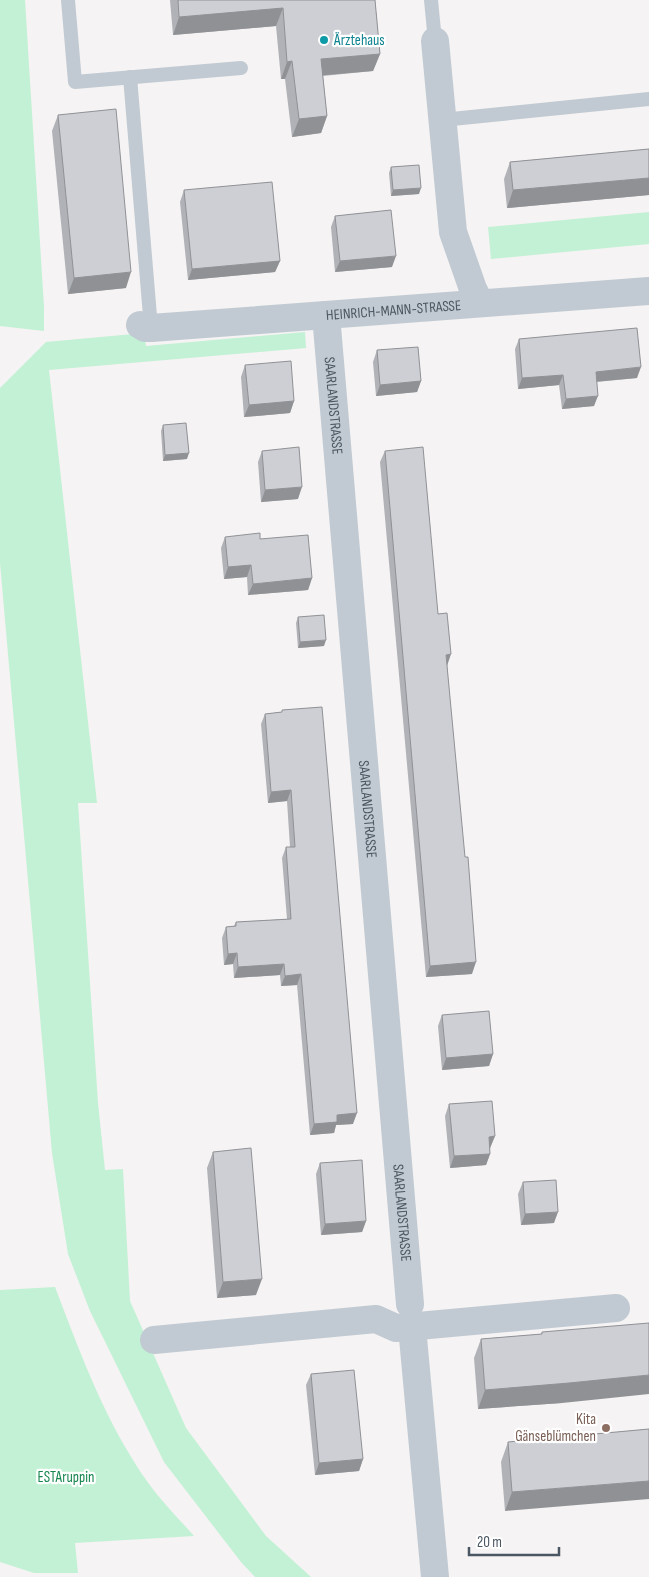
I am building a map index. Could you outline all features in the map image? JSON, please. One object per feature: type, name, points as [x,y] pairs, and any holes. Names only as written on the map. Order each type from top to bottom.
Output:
[{"type":"street","points":[[435,41],[453,232],[473,289],[480,303]]},
{"type":"street","name":"HEINRICH-MANN-STRASSE","points":[[145,327],[649,291]]},
{"type":"street","name":"SAARLANDSTRASSE","points":[[326,315],[406,1320],[435,1577]]},
{"type":"street","points":[[154,1340],[376,1319],[406,1320],[616,1308]]},
{"type":"lane","points":[[68,0],[75,82],[241,68]]},
{"type":"lane","points":[[431,0],[435,41]]},
{"type":"lane","points":[[130,77],[145,327]]},
{"type":"lane","points":[[442,120],[649,99]]},
{"type":"green space","points":[[0,0],[25,0],[44,331],[0,326]]},
{"type":"green space","points":[[649,212],[649,244],[491,259],[488,227]]},
{"type":"green space","points":[[305,332],[306,348],[49,370],[97,803],[78,803],[98,1103],[105,1170],[123,1169],[130,1301],[186,1428],[266,1536],[311,1577],[255,1577],[241,1562],[164,1462],[90,1311],[68,1254],[52,1153],[0,563],[0,388],[46,342],[144,333],[146,346]]},
{"type":"green space","name":"ESTAruppin","points":[[55,1287],[96,1389],[120,1437],[149,1484],[194,1536],[75,1543],[78,1573],[34,1573],[0,1562],[0,1290]]},
{"type":"building","name":"Ärztehaus","points":[[178,0],[375,0],[380,54],[321,59],[327,116],[299,119],[292,61],[287,62],[283,8],[179,17]]},
{"type":"building","points":[[116,109],[131,272],[74,278],[58,115]]},
{"type":"building","points":[[649,149],[649,178],[513,190],[510,162]]},
{"type":"building","points":[[419,165],[421,188],[393,190],[391,167]]},
{"type":"building","points":[[272,182],[280,261],[192,269],[184,190]]},
{"type":"building","points":[[391,210],[396,256],[340,261],[335,216]]},
{"type":"building","points":[[637,328],[641,367],[596,372],[598,396],[566,399],[563,375],[522,378],[519,339]]},
{"type":"building","points":[[418,347],[421,381],[380,385],[377,350]]},
{"type":"building","points":[[291,361],[294,401],[249,405],[245,365]]},
{"type":"building","points":[[186,423],[189,453],[165,455],[163,425]]},
{"type":"building","points":[[299,447],[302,487],[265,490],[262,451]]},
{"type":"building","points":[[423,447],[438,614],[447,613],[451,654],[446,655],[465,857],[468,857],[476,962],[430,966],[385,451]]},
{"type":"building","points":[[260,533],[260,539],[308,535],[312,578],[253,584],[251,565],[228,567],[225,537]]},
{"type":"building","points":[[324,615],[326,640],[300,642],[298,617]]},
{"type":"building","points":[[322,707],[357,1113],[337,1115],[337,1122],[314,1124],[301,974],[285,976],[284,964],[238,967],[237,953],[228,954],[226,927],[236,926],[236,922],[291,919],[286,847],[295,847],[291,790],[271,792],[265,714],[282,712],[282,710]]},
{"type":"building","points":[[489,1011],[493,1054],[446,1058],[442,1015]]},
{"type":"building","points":[[492,1101],[495,1136],[489,1137],[490,1154],[454,1156],[449,1104]]},
{"type":"building","points":[[251,1148],[262,1279],[223,1282],[213,1152]]},
{"type":"building","points":[[362,1160],[366,1221],[325,1224],[320,1163]]},
{"type":"building","points":[[556,1180],[558,1212],[525,1214],[523,1182]]},
{"type":"building","points":[[649,1323],[649,1375],[485,1390],[481,1339]]},
{"type":"building","points":[[354,1370],[363,1459],[319,1463],[311,1374]]},
{"type":"building","points":[[649,1429],[649,1481],[512,1492],[508,1442]]},
{"type":"place","name":"Ärztehaus","points":[[324,40]]},
{"type":"place","name":"Kita Gänseblümchen","points":[[606,1428]]}]
